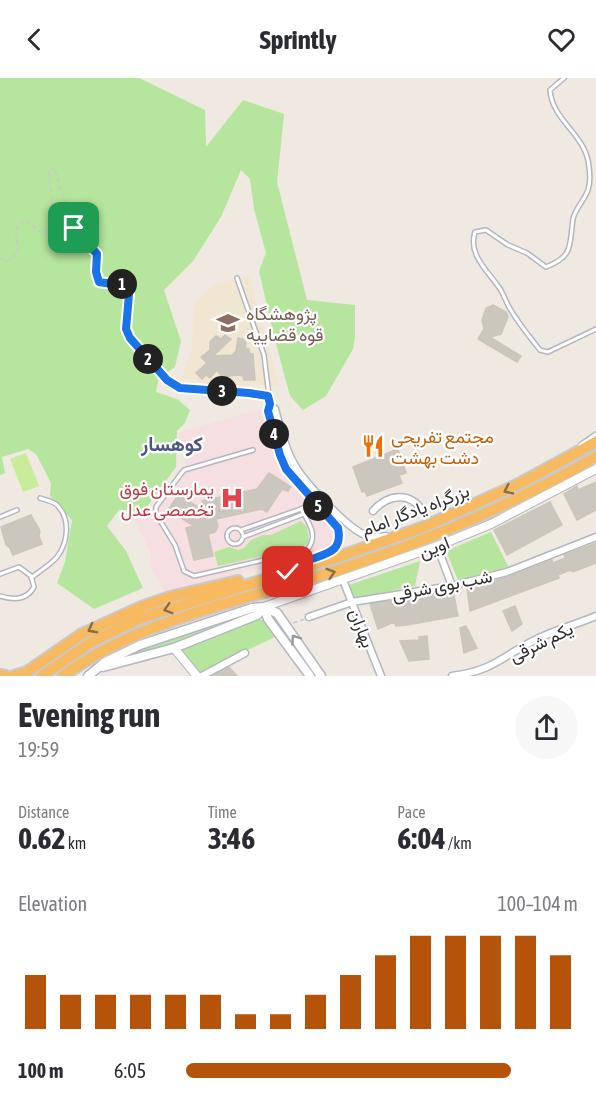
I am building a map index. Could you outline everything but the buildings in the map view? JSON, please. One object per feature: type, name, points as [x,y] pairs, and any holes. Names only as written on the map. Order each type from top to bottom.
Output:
[{"type":"highway","name":"بزرگراه یادگار امام","points":[[42,676],[93,641],[141,618],[401,535],[479,504],[540,474],[596,442]]},
{"type":"highway","name":"بزرگراه یادگار امام","points":[[63,676],[93,656],[145,630],[341,570],[428,539],[525,496],[596,457]]},
{"type":"highway","points":[[14,676],[27,672],[82,634],[141,607],[214,586],[268,578]]},
{"type":"highway","points":[[0,675],[6,676]]},
{"type":"main road","points":[[264,607],[277,613],[321,676]]},
{"type":"main road","points":[[264,607],[268,619],[310,676]]},
{"type":"main road","name":"اوین","points":[[88,676],[174,648],[257,615],[264,607]]},
{"type":"main road","name":"اوین","points":[[99,672],[116,656],[150,641],[252,608],[264,607]]},
{"type":"street","points":[[288,572],[304,562],[328,554],[336,547],[340,537],[338,528],[286,469],[268,411],[270,404],[275,409],[294,464],[345,522],[368,536],[401,535]]},
{"type":"street","name":"اوین","points":[[264,607],[437,546],[491,524],[596,469]]},
{"type":"street","points":[[373,511],[388,500],[405,496],[413,500],[423,512]]},
{"type":"street","points":[[338,528],[345,522]]},
{"type":"street","name":"شب بوی شرقی","points":[[309,617],[352,602],[452,586],[507,572],[596,537]]},
{"type":"street","points":[[437,546],[452,586]]},
{"type":"street","name":"بهاران","points":[[343,580],[381,676]]},
{"type":"street","name":"یکم شرقی","points":[[452,676],[479,672],[495,665],[532,641],[596,616]]},
{"type":"street","points":[[174,648],[197,676]]},
{"type":"street","points":[[202,676],[245,653]]},
{"type":"lane","points":[[564,78],[550,90],[551,99],[554,109],[579,139],[590,168],[588,190],[574,216],[569,251],[559,262],[546,267],[527,253],[508,245],[486,230],[475,232],[472,241],[484,270],[499,287],[527,335],[540,350],[548,352],[596,329]]},
{"type":"lane","points":[[237,278],[264,355],[270,404]]},
{"type":"lane","points":[[130,338],[167,380],[180,388],[268,396]]},
{"type":"lane","points":[[540,474],[596,434]]},
{"type":"lane","points":[[253,450],[184,470],[156,507],[156,513],[175,545],[184,571],[194,576],[307,550],[313,541],[312,532],[301,509]]},
{"type":"lane","points":[[31,578],[58,556],[65,541],[67,528],[63,514],[56,504],[40,498]]},
{"type":"lane","points":[[241,530],[243,537],[241,542],[232,543],[228,539],[228,534],[236,528],[241,530],[316,504]]},
{"type":"lane","points":[[243,537],[304,514],[316,504]]},
{"type":"lane","points":[[0,517],[17,510]]},
{"type":"lane","points":[[0,574],[19,567],[31,578],[34,587],[30,594],[13,599],[0,596]]},
{"type":"path","points":[[0,258],[5,261],[18,253],[16,231],[20,223],[27,221],[39,231],[46,233],[52,229],[53,210],[49,172],[54,168],[74,228],[97,254],[96,272],[99,282],[110,285],[119,283],[127,286],[129,294],[126,329],[130,338]]},
{"type":"path","points":[[286,626],[309,617]]},
{"type":"shaded area","name":"پژوهشگاه قوه قضاییه","points":[[249,276],[279,386],[180,385],[192,348],[194,303],[216,284]]},
{"type":"shaded area","name":"یمارستان فوق تخصصی عدل","points":[[262,409],[275,455],[285,473],[334,533],[330,548],[238,575],[164,592],[150,564],[151,554],[134,518],[153,513],[153,506],[180,468],[186,466],[178,433]]},
{"type":"green space","points":[[0,78],[139,78],[205,110],[206,147],[243,100],[284,114],[277,182],[307,300],[355,305],[353,349],[326,396],[303,410],[290,396],[274,336],[259,271],[266,253],[254,209],[250,179],[241,170],[221,217],[193,261],[164,290],[181,341],[175,367],[159,378],[156,392],[177,399],[190,410],[185,423],[177,431],[176,467],[144,511],[119,510],[107,526],[126,551],[143,588],[94,609],[57,583],[65,562],[72,520],[50,496],[51,483],[36,454],[28,449],[2,457],[5,473],[0,475]]},
{"type":"green space","points":[[26,453],[39,486],[23,492],[10,459]]},
{"type":"green space","points":[[301,521],[307,527],[309,542],[303,547],[218,566],[214,552],[229,547],[238,550],[244,548],[251,540],[263,535],[271,535]]},
{"type":"green space","points":[[491,532],[509,568],[458,580],[446,551]]},
{"type":"green space","points":[[420,561],[415,586],[354,599],[349,585]]},
{"type":"green space","points":[[255,611],[183,642],[106,665],[161,640]]},
{"type":"green space","points":[[256,619],[266,621],[277,636],[200,673],[180,650]]},
{"type":"tunnel","points":[[423,512],[437,546]]},
{"type":"place","name":"پژوهشگاه قوه قضاییه","points":[[228,323]]},
{"type":"place","name":"مجتمع تفریحی دشت بهشت","points":[[373,446]]},
{"type":"place","name":"یمارستان فوق تخصصی عدل","points":[[232,498]]},
{"type":"district","name":"کوهسار","points":[[172,443]]},
{"type":"route","points":[[74,228],[97,254],[96,272],[99,282],[110,285],[119,283],[127,286],[129,294],[126,329],[130,338],[167,380],[180,388],[268,396],[270,404],[268,411],[286,469],[338,528],[340,537],[336,547],[328,554],[297,565],[288,572]]}]
